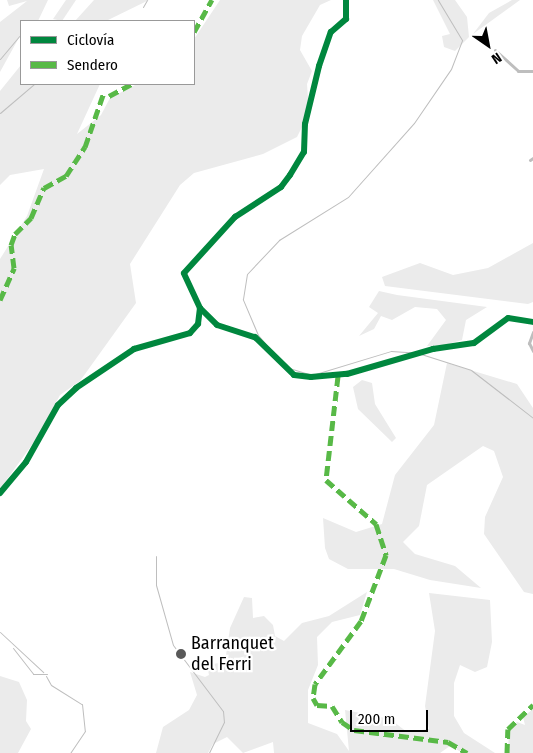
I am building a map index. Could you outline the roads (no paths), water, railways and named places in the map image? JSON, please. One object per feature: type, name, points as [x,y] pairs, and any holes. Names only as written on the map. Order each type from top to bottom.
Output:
[{"type":"street","points":[[346,0],[346,19],[331,32],[318,66],[305,124],[304,152],[281,187],[235,217],[184,273],[200,308],[218,325],[255,337],[294,375],[311,377],[347,374],[433,349],[474,343],[508,318],[533,322]]},
{"type":"street","points":[[495,50],[518,71],[533,71]]},
{"type":"street","points":[[0,493],[26,462],[64,398],[134,348],[194,330],[200,308]]},
{"type":"street","points":[[533,332],[529,343],[533,351]]},
{"type":"waterway","points":[[143,7],[147,0]]},
{"type":"waterway","points":[[269,348],[258,335],[243,299],[247,274],[279,240],[348,197],[414,123],[451,69],[462,40],[438,0]]},
{"type":"waterway","points":[[0,59],[19,36]]},
{"type":"waterway","points":[[0,113],[33,85]]},
{"type":"waterway","points":[[289,368],[312,375],[391,351],[417,353]]},
{"type":"waterway","points":[[421,354],[471,370],[533,418]]},
{"type":"waterway","points":[[156,556],[156,585],[173,645],[223,711],[224,722],[209,753]]},
{"type":"waterway","points":[[0,632],[43,672]]},
{"type":"waterway","points":[[13,648],[33,674],[47,674]]},
{"type":"waterway","points":[[46,676],[51,685],[82,704],[85,731],[70,753]]},
{"type":"place","name":"Barranquet del Ferri","points":[[181,654]]}]
